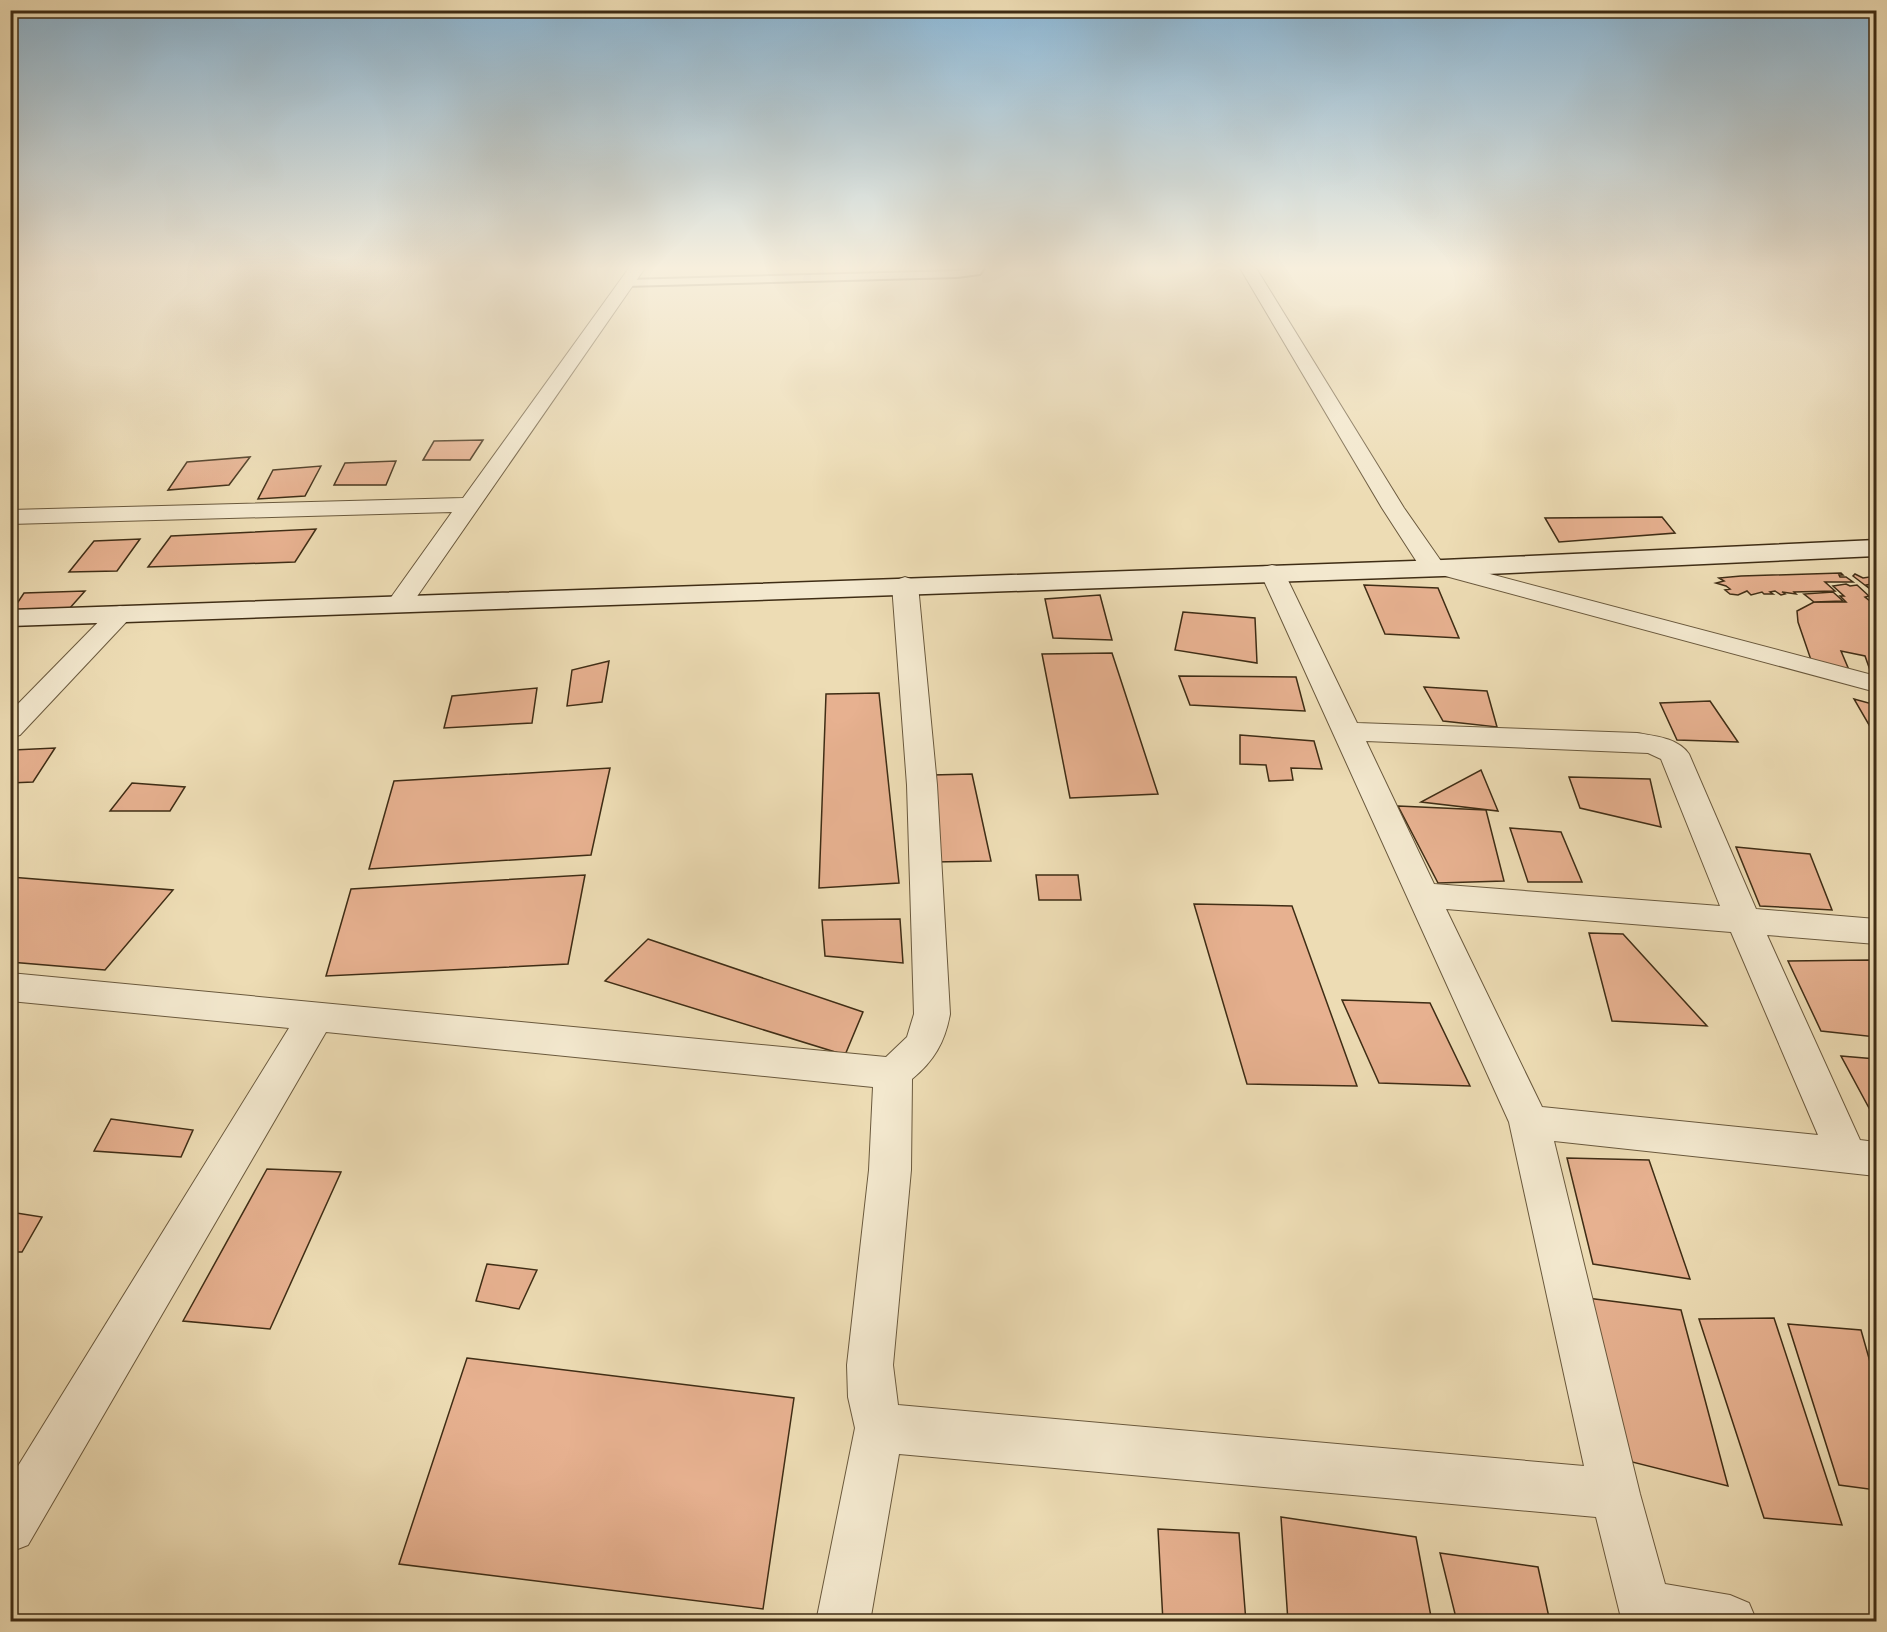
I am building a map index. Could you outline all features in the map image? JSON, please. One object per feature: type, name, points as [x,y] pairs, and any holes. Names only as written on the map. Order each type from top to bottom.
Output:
[{"type":"street","points":[[400,603],[582,344]]},
{"type":"street","points":[[1294,344],[1393,508],[1438,568],[1876,684]]},
{"type":"street","points":[[10,517],[469,505]]},
{"type":"street","points":[[10,618],[1272,572],[1438,568],[1876,548]]},
{"type":"street","points":[[1272,572],[1529,1122],[1615,1494],[1648,1615],[1730,1622]]},
{"type":"street","points":[[10,987],[893,1073],[918,1053],[927,1038],[932,1014],[922,785],[904,585]]},
{"type":"street","points":[[10,729],[120,614]]},
{"type":"street","points":[[1345,731],[1637,742],[1666,748],[1674,754],[1681,766],[1744,922],[1862,1157]]},
{"type":"street","points":[[1424,896],[1876,931]]},
{"type":"street","points":[[10,1527],[316,1016]]},
{"type":"street","points":[[843,1622],[879,1428],[872,1397],[870,1365],[890,1170],[893,1073]]},
{"type":"street","points":[[1529,1122],[1862,1157]]},
{"type":"street","points":[[879,1428],[1615,1494]]},
{"type":"building","points":[[483,440],[470,460],[423,460],[434,441]]},
{"type":"building","points":[[250,457],[229,485],[168,490],[187,462]]},
{"type":"building","points":[[396,461],[386,485],[334,485],[345,463]]},
{"type":"building","points":[[321,466],[305,496],[258,499],[273,470]]},
{"type":"building","points":[[1662,517],[1675,533],[1559,542],[1545,518]]},
{"type":"building","points":[[316,529],[295,562],[148,567],[171,536]]},
{"type":"building","points":[[140,539],[117,571],[69,572],[94,541]]},
{"type":"building","points":[[1841,573],[1843,575],[1839,575],[1840,577],[1846,577],[1853,582],[1825,582],[1835,591],[1794,592],[1796,594],[1782,592],[1785,594],[1781,595],[1775,591],[1770,592],[1773,594],[1762,592],[1751,595],[1747,591],[1738,595],[1730,594],[1725,590],[1730,589],[1716,583],[1724,581],[1719,578],[1741,576]]},
{"type":"building","points":[[1855,574],[1863,578],[1876,576],[1876,588],[1872,584],[1866,585],[1870,589],[1853,576]]},
{"type":"building","points":[[1364,585],[1438,588],[1459,638],[1385,634]]},
{"type":"building","points":[[1857,585],[1869,596],[1865,597],[1876,606],[1876,668],[1870,670],[1865,656],[1841,651],[1849,670],[1811,660],[1798,622],[1797,611],[1814,602],[1846,602],[1840,596],[1844,596],[1833,586]]},
{"type":"building","points":[[85,591],[69,609],[12,611],[24,593]]},
{"type":"building","points":[[1833,592],[1843,601],[1814,602],[1804,594]]},
{"type":"building","points":[[1100,595],[1112,640],[1053,638],[1045,599]]},
{"type":"building","points":[[1183,612],[1255,618],[1257,663],[1175,650]]},
{"type":"building","points":[[1112,653],[1158,794],[1070,798],[1042,654]]},
{"type":"building","points":[[609,661],[602,702],[567,706],[572,670]]},
{"type":"building","points":[[1179,676],[1296,677],[1305,711],[1190,705]]},
{"type":"building","points":[[1424,687],[1487,691],[1497,727],[1443,721]]},
{"type":"building","points":[[537,688],[532,723],[444,728],[452,696]]},
{"type":"building","points":[[879,693],[899,883],[819,888],[826,694]]},
{"type":"building","points":[[1854,699],[1876,705],[1876,737]]},
{"type":"building","points":[[1710,701],[1738,742],[1677,740],[1660,703]]},
{"type":"building","points":[[1240,735],[1314,741],[1322,769],[1291,768],[1293,780],[1269,781],[1266,765],[1240,764]]},
{"type":"building","points":[[55,748],[33,782],[10,783],[10,752]]},
{"type":"building","points":[[610,768],[591,855],[369,869],[394,781]]},
{"type":"building","points":[[1481,770],[1498,811],[1421,802]]},
{"type":"building","points":[[972,774],[991,861],[933,862],[932,775]]},
{"type":"building","points":[[1569,777],[1650,779],[1661,827],[1580,808]]},
{"type":"building","points":[[132,783],[185,787],[170,811],[110,811]]},
{"type":"building","points":[[1398,806],[1486,810],[1504,881],[1438,883]]},
{"type":"building","points":[[1510,828],[1561,832],[1582,882],[1528,882]]},
{"type":"building","points":[[1736,847],[1810,854],[1832,910],[1760,906]]},
{"type":"building","points":[[585,875],[568,964],[326,976],[351,889]]},
{"type":"building","points":[[1036,875],[1078,875],[1081,900],[1039,900]]},
{"type":"building","points":[[10,877],[173,890],[105,970],[10,962]]},
{"type":"building","points":[[1194,904],[1292,906],[1357,1086],[1247,1084]]},
{"type":"building","points":[[900,919],[903,963],[825,956],[822,920]]},
{"type":"building","points":[[1589,933],[1623,934],[1707,1026],[1612,1021]]},
{"type":"building","points":[[648,939],[863,1012],[845,1055],[605,981]]},
{"type":"building","points":[[1870,960],[1876,974],[1876,1037],[1821,1031],[1788,961]]},
{"type":"building","points":[[1342,1000],[1430,1003],[1470,1086],[1379,1083]]},
{"type":"building","points":[[1841,1056],[1876,1059],[1876,1121]]},
{"type":"building","points":[[111,1119],[193,1130],[181,1157],[94,1151]]},
{"type":"building","points":[[1567,1158],[1649,1160],[1690,1279],[1593,1264]]},
{"type":"building","points":[[267,1169],[341,1172],[270,1329],[183,1321]]},
{"type":"building","points":[[10,1212],[42,1217],[22,1252],[10,1252]]},
{"type":"building","points":[[487,1264],[537,1270],[519,1309],[476,1301]]},
{"type":"building","points":[[1587,1298],[1681,1310],[1728,1486],[1632,1462]]},
{"type":"building","points":[[1774,1318],[1842,1525],[1764,1518],[1699,1319]]},
{"type":"building","points":[[1788,1324],[1861,1330],[1876,1383],[1876,1490],[1839,1485]]},
{"type":"building","points":[[467,1358],[794,1398],[763,1609],[399,1564]]},
{"type":"building","points":[[1281,1517],[1416,1537],[1432,1622],[1288,1622]]},
{"type":"building","points":[[1158,1529],[1239,1533],[1246,1622],[1163,1622]]},
{"type":"building","points":[[1440,1553],[1538,1567],[1550,1622],[1457,1622]]}]
